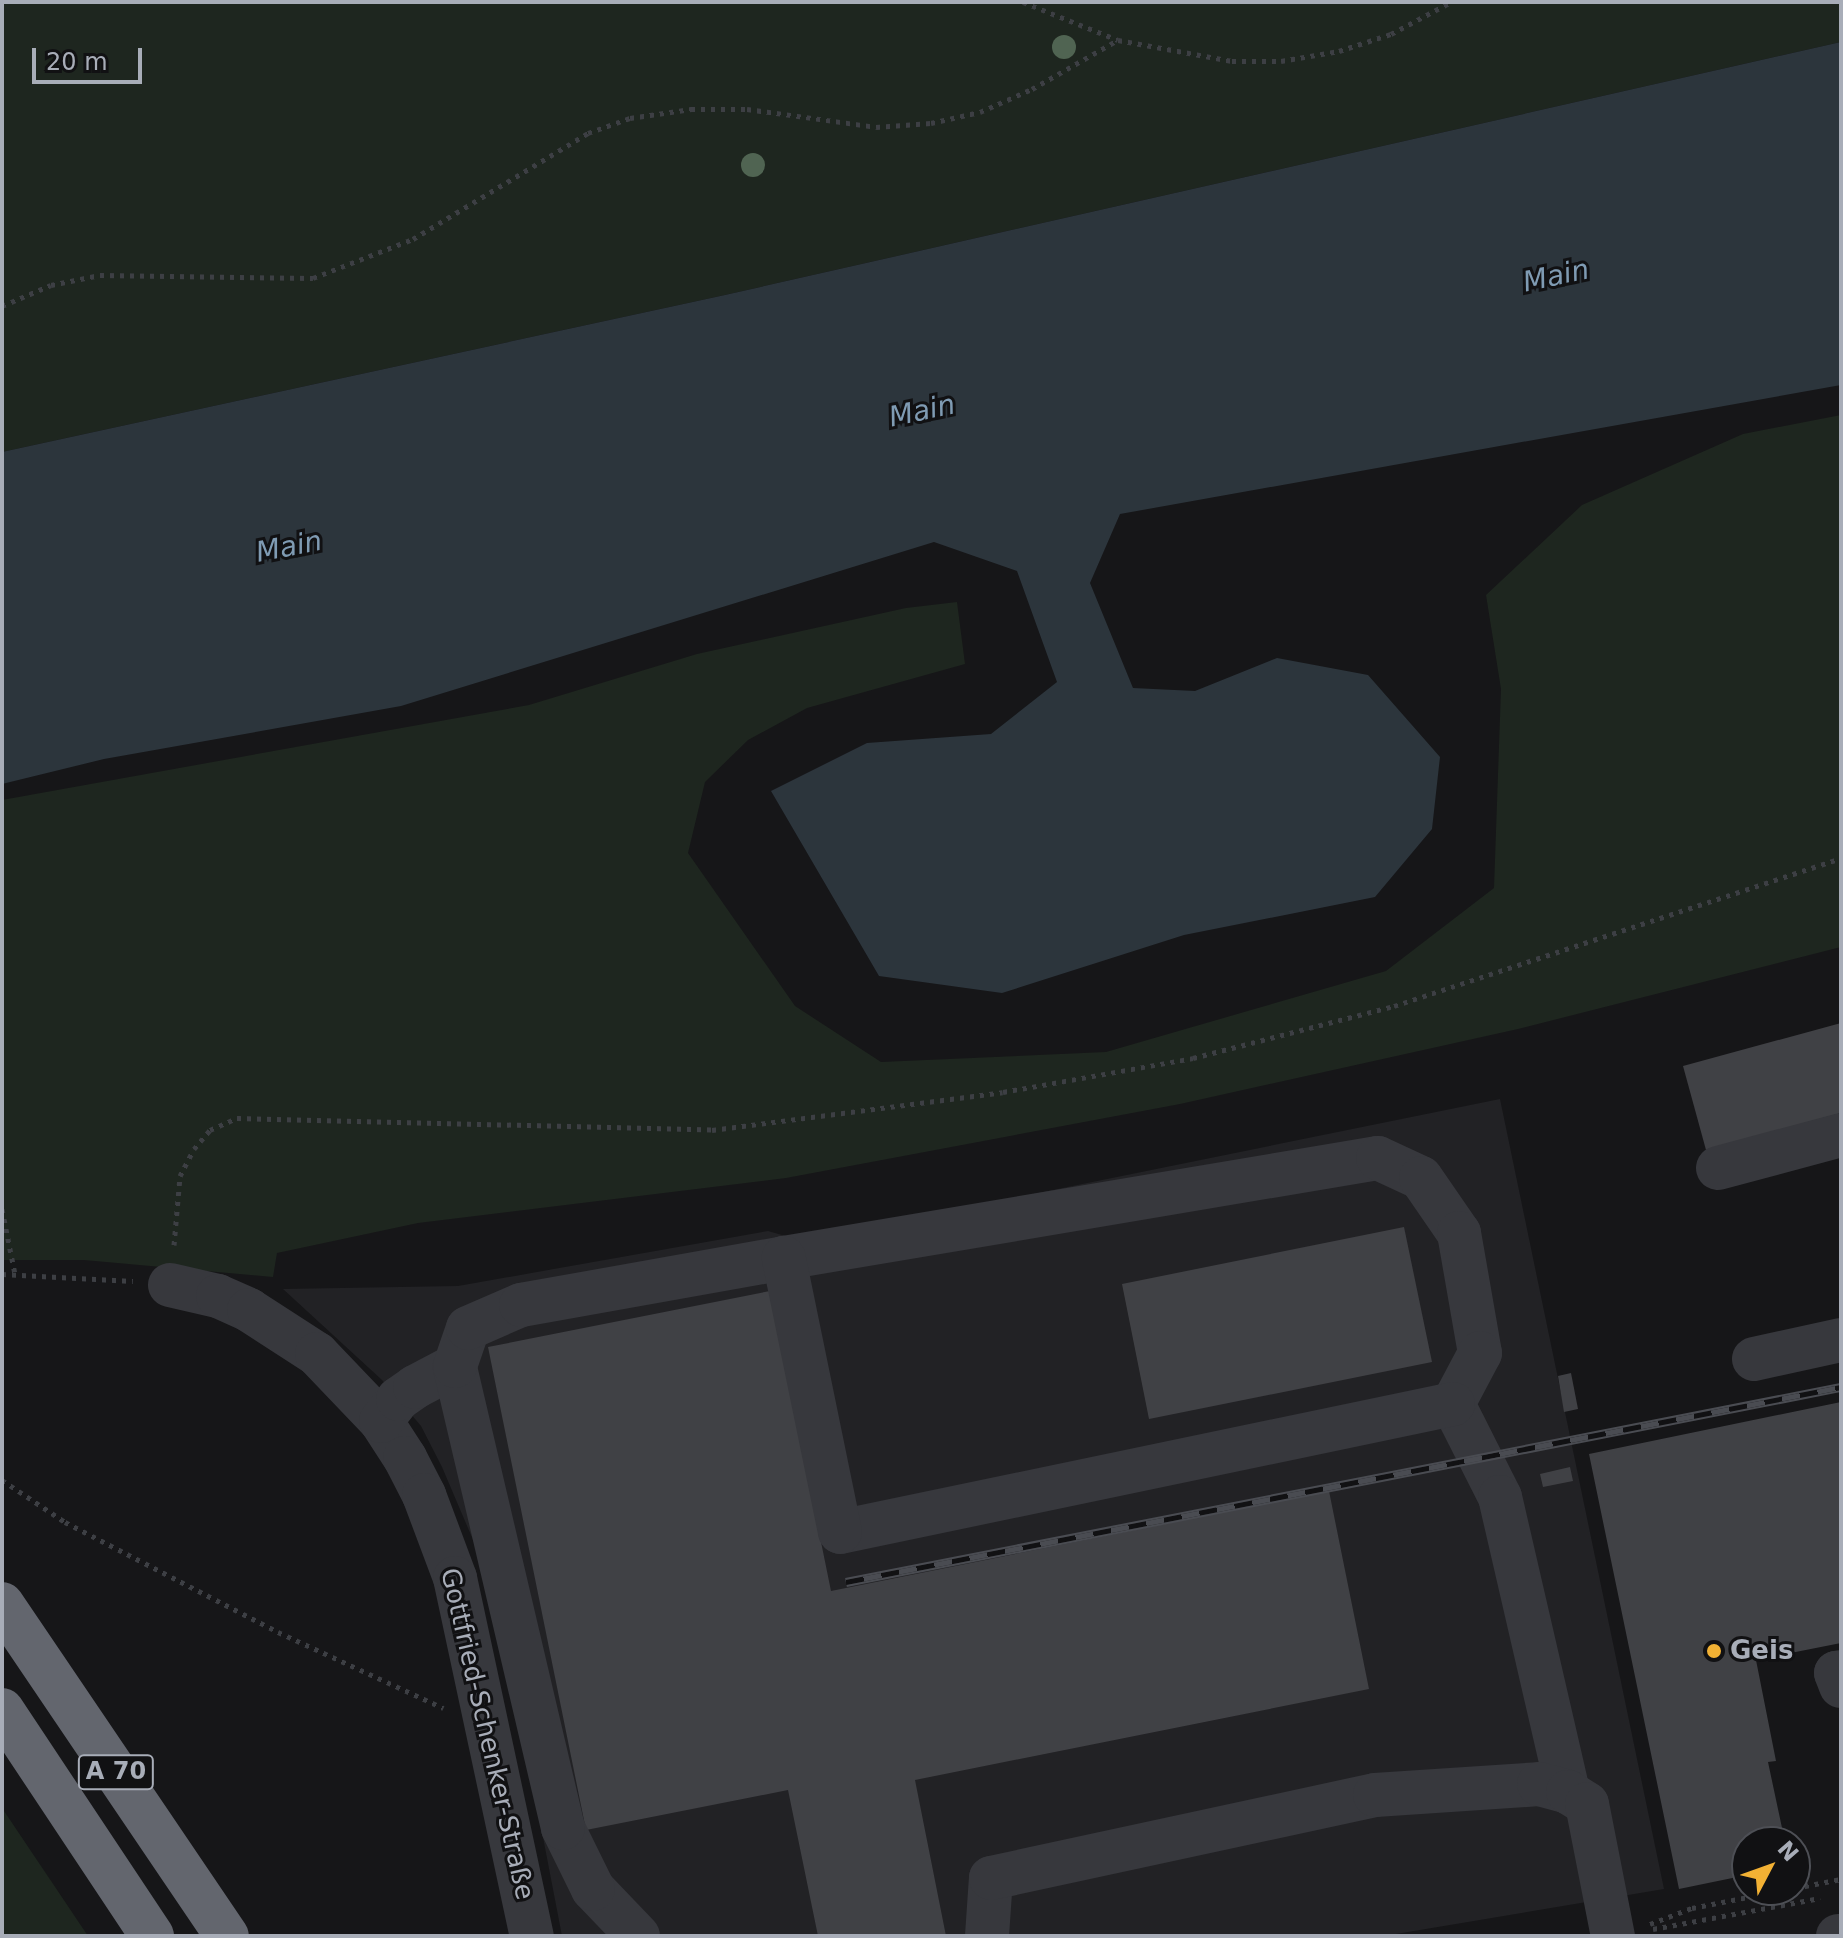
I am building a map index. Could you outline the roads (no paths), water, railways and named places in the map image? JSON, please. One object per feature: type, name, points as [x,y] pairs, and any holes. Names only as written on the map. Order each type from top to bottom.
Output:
[{"type":"highway","name":"A 70","points":[[2,1604],[227,1936]]},
{"type":"highway","name":"A 70","points":[[2,1710],[152,1936]]},
{"type":"street","points":[[1718,1168],[1841,1135]]},
{"type":"street","points":[[638,1936],[593,1889],[563,1828],[455,1366],[468,1328],[521,1305],[1378,1158],[1421,1178],[1459,1233],[1480,1353],[1453,1404]]},
{"type":"street","points":[[784,1258],[840,1532],[1453,1404]]},
{"type":"street","name":"Gottfried-Schenker-Straße","points":[[170,1285],[218,1296],[283,1330],[317,1354],[381,1421],[424,1495],[455,1578],[484,1727],[532,1936]]},
{"type":"street","points":[[1754,1359],[1841,1340]]},
{"type":"street","points":[[381,1421],[398,1399],[455,1366]]},
{"type":"street","points":[[1453,1404],[1500,1497],[1568,1792]]},
{"type":"street","points":[[1841,1672],[1836,1673],[1841,1686]]},
{"type":"street","points":[[987,1936],[991,1878],[1375,1795],[1539,1784],[1568,1792],[1587,1804],[1634,1931]]},
{"type":"water","name":"Main","points":[[1841,42],[1841,385],[1120,514],[1090,583],[1133,688],[1195,691],[1277,658],[1368,675],[1440,757],[1432,829],[1375,897],[1184,935],[1002,993],[879,976],[771,791],[867,743],[991,734],[1057,682],[1017,571],[934,542],[401,706],[104,759],[2,784],[2,452],[725,295]]},
{"type":"railway","points":[[846,1582],[1841,1387]]},
{"type":"place","name":"Geis","points":[[1714,1651]]}]
